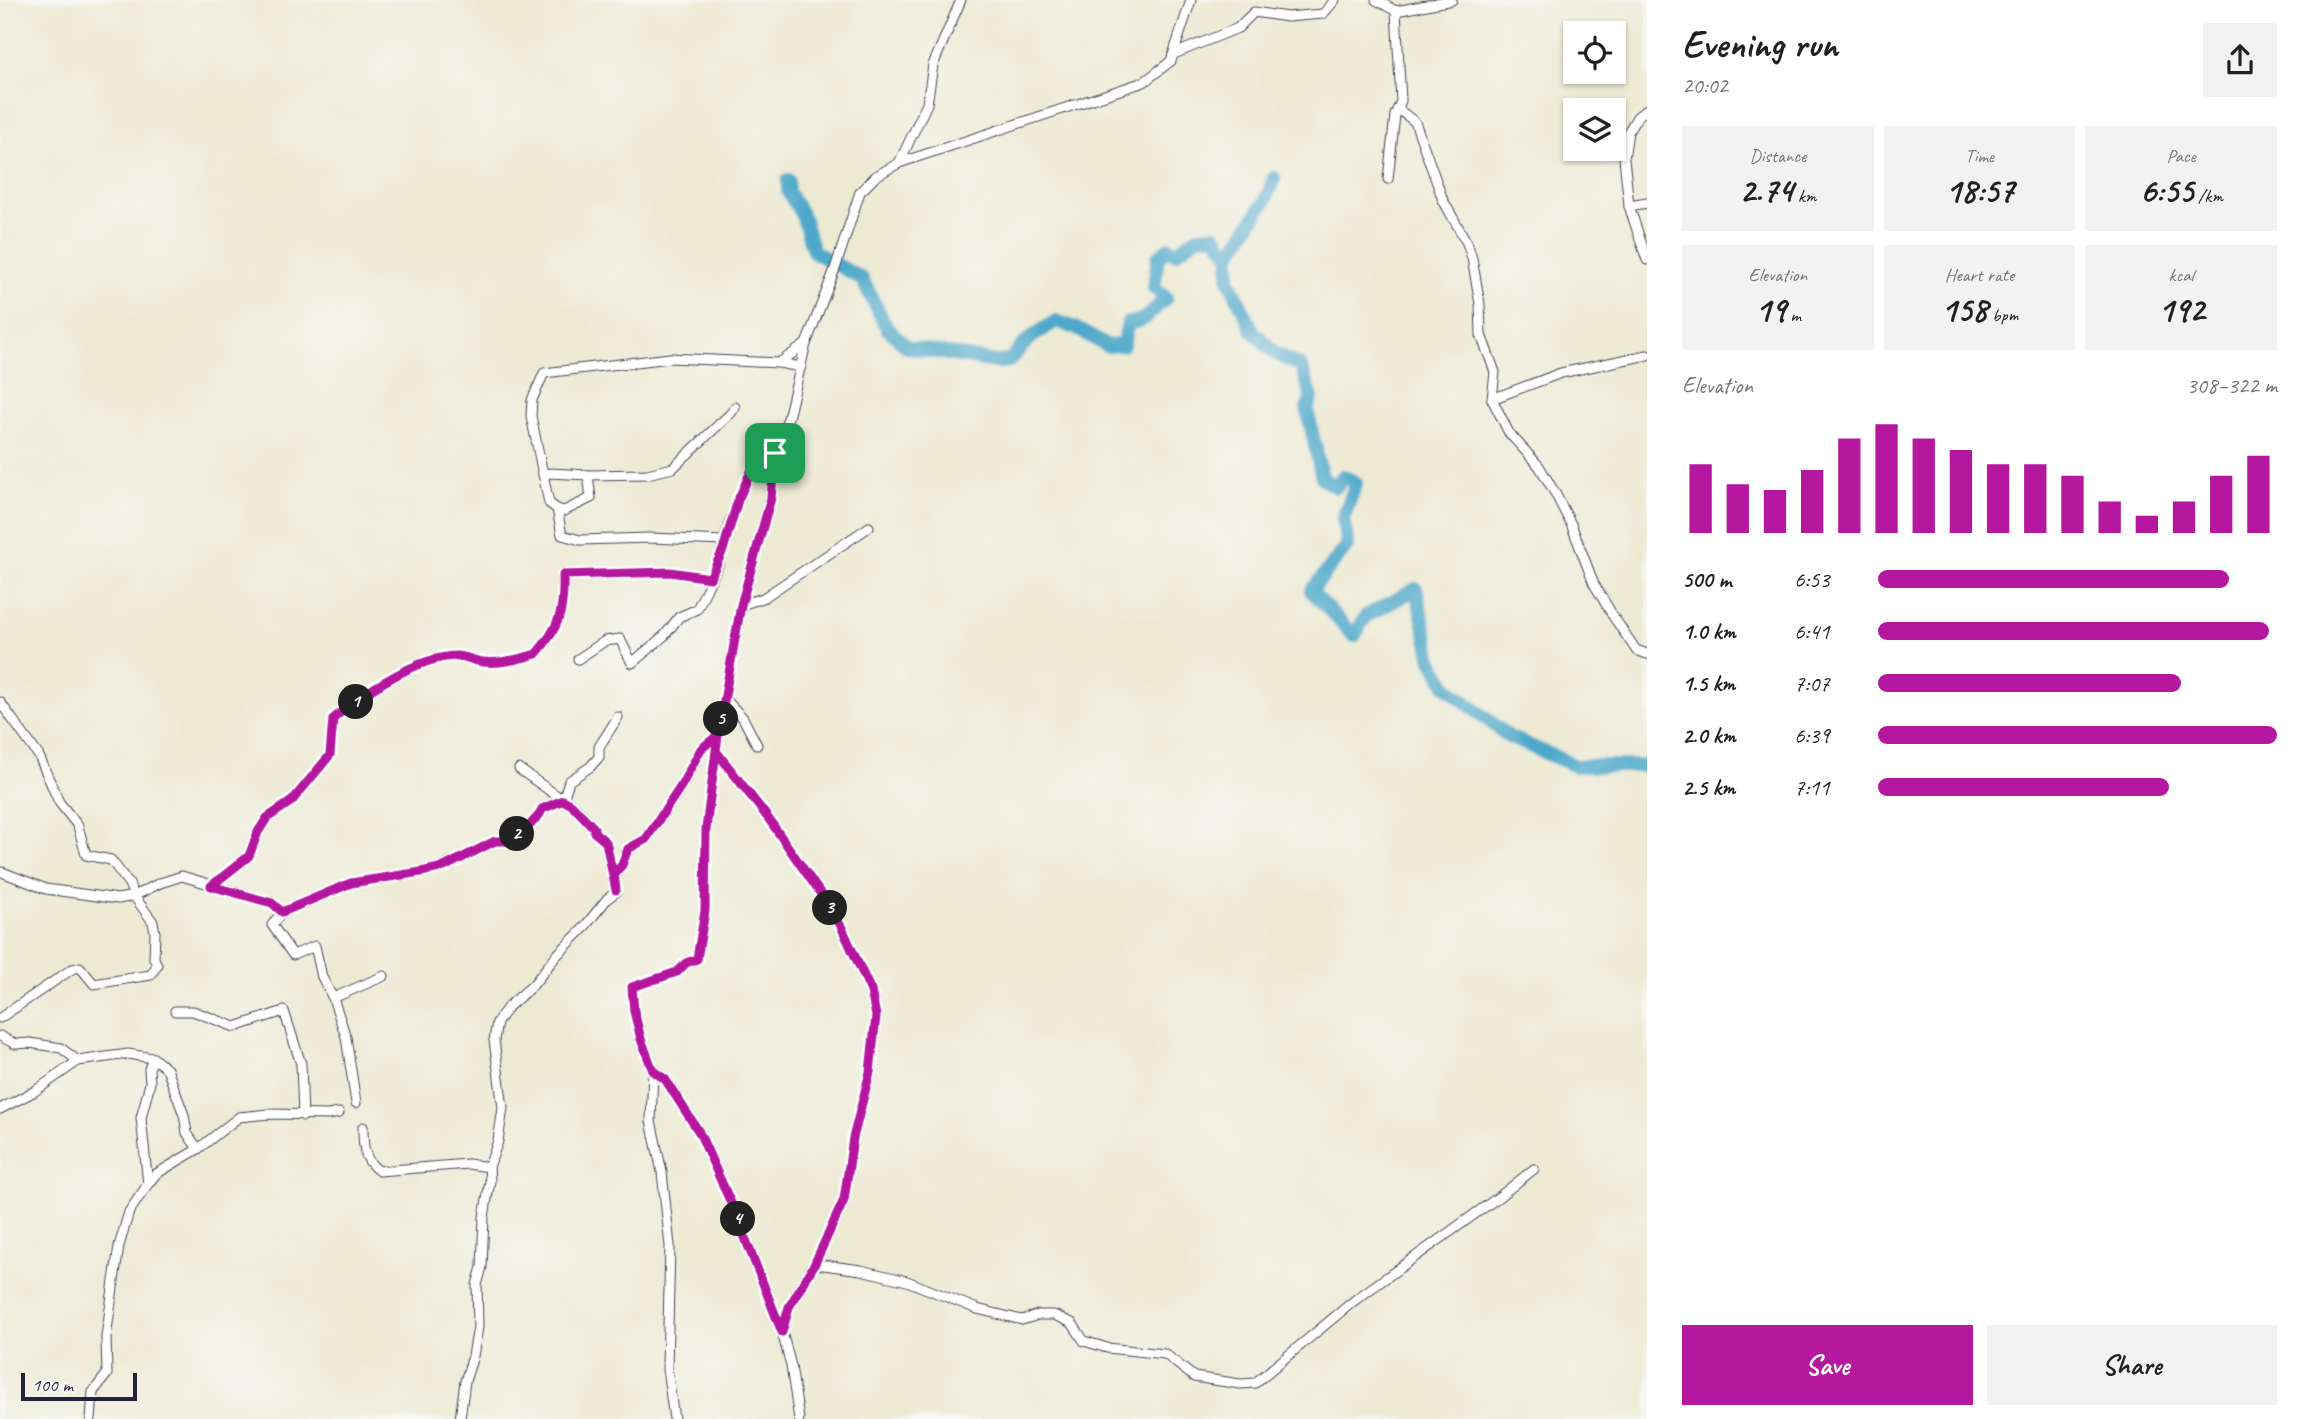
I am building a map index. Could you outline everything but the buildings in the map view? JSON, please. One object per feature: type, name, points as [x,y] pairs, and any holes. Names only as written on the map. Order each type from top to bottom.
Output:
[{"type":"street","points":[[899,163],[926,104],[933,65],[961,0]]},
{"type":"street","points":[[674,1419],[667,1368],[670,1246],[662,1172],[652,1121],[653,1071],[634,1011],[632,987],[677,972],[686,963],[697,959],[705,911],[706,829],[718,735],[741,605],[771,498],[775,453],[788,418],[806,344],[835,269],[860,192],[876,176],[899,163],[1144,82],[1171,61],[1191,0]]},
{"type":"street","points":[[1174,54],[1238,28],[1254,12],[1287,17],[1322,14],[1335,0]]},
{"type":"street","points":[[1376,0],[1396,11],[1446,1]]},
{"type":"street","points":[[1388,179],[1395,115],[1401,102],[1396,11]]},
{"type":"street","points":[[1398,109],[1415,122],[1443,200],[1467,243],[1472,258],[1480,304],[1481,335],[1494,372],[1492,399],[1509,433],[1539,466],[1555,494],[1571,524],[1594,584],[1618,624],[1636,650],[1647,654]]},
{"type":"street","points":[[1647,109],[1637,117],[1628,132],[1624,158],[1629,206],[1647,260]]},
{"type":"street","points":[[1629,206],[1647,202]]},
{"type":"street","points":[[779,363],[806,344]]},
{"type":"street","points":[[1492,399],[1561,373],[1647,355]]},
{"type":"street","points":[[587,475],[591,498],[564,511],[549,503],[531,416],[532,400],[544,373],[670,358],[779,363],[801,367]]},
{"type":"street","points":[[543,475],[647,474],[673,468],[731,413],[734,407]]},
{"type":"street","points":[[578,659],[605,640],[620,639],[632,663],[665,635],[679,617],[697,609],[718,565],[738,500],[752,469],[775,453]]},
{"type":"street","points":[[557,509],[562,535],[579,540],[650,538],[725,541]]},
{"type":"street","points":[[741,605],[763,598],[869,527]]},
{"type":"street","points":[[211,886],[249,856],[258,832],[267,818],[292,801],[330,755],[333,719],[387,682],[436,658],[458,656],[482,662],[536,654],[559,622],[564,607],[563,575],[670,572],[710,578]]},
{"type":"street","points":[[724,698],[743,718],[757,746]]},
{"type":"street","points":[[0,702],[38,755],[59,802],[78,825],[86,855],[111,860],[130,884],[134,896],[153,922],[154,958],[157,965],[151,975],[94,984],[80,967],[58,978],[0,1018]]},
{"type":"street","points":[[356,1103],[346,1037],[333,998],[322,977],[315,946],[293,955],[272,925],[282,912],[351,883],[444,867],[495,841],[509,841],[530,825],[542,809],[563,800],[569,781],[590,767],[599,757],[599,747],[618,717]]},
{"type":"street","points":[[460,1419],[465,1381],[478,1327],[477,1286],[482,1267],[489,1167],[498,1141],[503,1108],[494,1040],[498,1022],[508,1007],[533,985],[556,956],[616,892],[614,874],[622,865],[628,849],[646,839],[681,786],[701,749],[718,735]]},
{"type":"street","points":[[716,751],[768,818],[825,900],[860,965],[871,991],[876,1016],[870,1072],[853,1138],[844,1200],[814,1265],[789,1307],[782,1332]]},
{"type":"street","points":[[519,769],[572,805],[606,842],[616,890]]},
{"type":"street","points":[[2,872],[46,889],[118,899],[134,896],[174,877],[191,878],[272,903],[282,912]]},
{"type":"street","points":[[333,998],[384,976]]},
{"type":"street","points":[[175,1012],[193,1011],[234,1027],[284,1011],[301,1064],[303,1116]]},
{"type":"street","points":[[0,1036],[15,1044],[30,1043],[61,1048],[78,1061]]},
{"type":"street","points":[[0,1110],[35,1091],[78,1061],[128,1055],[153,1058],[167,1069],[184,1115],[187,1133],[198,1149]]},
{"type":"street","points":[[148,1184],[141,1118],[153,1058]]},
{"type":"street","points":[[653,1071],[665,1079],[699,1132],[735,1212],[782,1332],[791,1366],[799,1419]]},
{"type":"street","points":[[91,1419],[93,1392],[107,1374],[106,1337],[119,1246],[129,1212],[156,1174],[198,1149],[239,1117],[339,1113]]},
{"type":"street","points":[[363,1127],[367,1159],[379,1171],[468,1164],[489,1167]]},
{"type":"street","points":[[814,1265],[861,1269],[896,1278],[977,1309],[1022,1320],[1038,1315],[1054,1315],[1072,1323],[1084,1341],[1107,1348],[1165,1354],[1194,1377],[1249,1384],[1261,1379],[1355,1300],[1534,1169]]},
{"type":"waterway","points":[[1274,178],[1265,201],[1230,255],[1229,279],[1253,331],[1275,353],[1301,366],[1312,397],[1307,409],[1322,478],[1336,487],[1343,476],[1356,483],[1343,519],[1348,545],[1311,591],[1354,636],[1366,616],[1416,589],[1432,660],[1447,687],[1509,737],[1576,766],[1647,766]]},
{"type":"waterway","points":[[788,180],[788,192],[803,217],[813,251],[862,279],[887,328],[907,347],[996,362],[1009,361],[1029,339],[1056,321],[1107,346],[1123,345],[1128,323],[1146,317],[1166,298],[1154,288],[1158,257],[1169,248],[1175,253],[1199,236],[1215,235],[1230,255]]},
{"type":"route","points":[[775,453],[752,469],[730,521],[718,565],[710,578],[670,572],[563,575],[564,607],[559,622],[536,654],[482,662],[458,656],[436,658],[387,682],[333,719],[330,755],[292,801],[267,818],[258,832],[249,856],[211,886],[272,903],[282,912],[351,883],[444,867],[495,841],[509,841],[530,825],[542,809],[563,800],[572,805],[606,842],[616,890],[614,874],[622,865],[628,849],[646,839],[681,786],[701,749],[718,735],[716,751],[768,818],[841,926],[871,991],[876,1016],[870,1072],[853,1138],[844,1200],[814,1265],[789,1307],[782,1332],[735,1212],[699,1132],[665,1079],[653,1071],[641,1039],[634,1011],[632,987],[677,972],[686,963],[697,959],[705,911],[706,829],[718,735],[741,605],[771,498],[775,453]]}]
